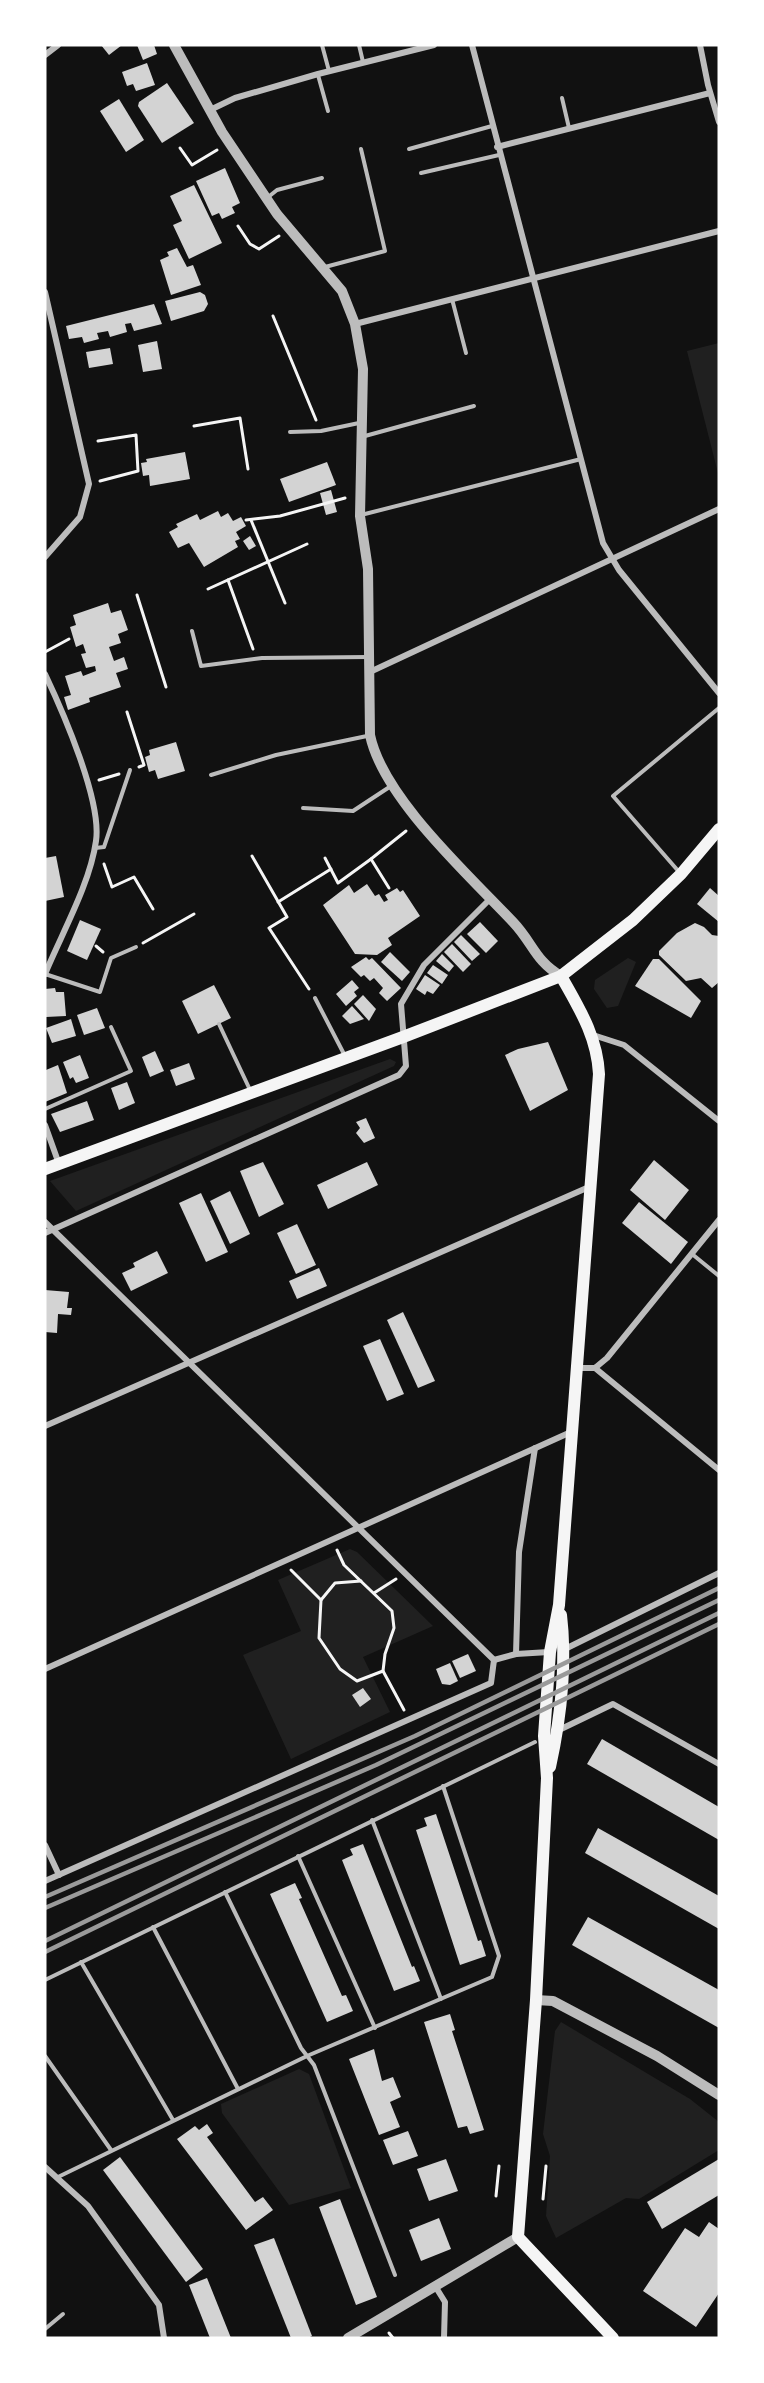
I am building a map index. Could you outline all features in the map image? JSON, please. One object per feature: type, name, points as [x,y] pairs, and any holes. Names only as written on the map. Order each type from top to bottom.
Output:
[{"type":"main road","points":[[45,1169],[561,976],[633,920],[681,874],[719,829]]},
{"type":"main road","points":[[561,976],[593,1035],[598,1052],[598,1074],[560,1605],[550,1652],[544,1736],[547,1778],[536,2000],[518,2238],[613,2338]]},
{"type":"main road","points":[[547,1778],[558,1730],[565,1649],[560,1605]]},
{"type":"street","points":[[45,54],[58,45]]},
{"type":"street","points":[[174,45],[210,110],[266,198],[284,223],[324,267],[342,291],[355,324],[363,369],[359,437],[360,516],[368,569],[372,671],[370,735],[374,754],[393,785],[441,847],[514,923],[544,966],[561,976]]},
{"type":"street","points":[[210,110],[235,98],[329,71],[434,45]]},
{"type":"street","points":[[472,45],[531,278],[603,543],[612,559],[719,693]]},
{"type":"street","points":[[700,45],[719,122]]},
{"type":"street","points":[[497,147],[710,93]]},
{"type":"street","points":[[355,324],[719,231]]},
{"type":"street","points":[[45,292],[89,484],[80,517],[45,557]]},
{"type":"street","points":[[372,671],[719,509]]},
{"type":"street","points":[[45,674],[95,806],[95,848],[92,863],[45,974]]},
{"type":"street","points":[[45,1233],[399,1075],[406,1066],[401,1004],[424,965],[490,899]]},
{"type":"street","points":[[593,1035],[624,1045],[719,1121]]},
{"type":"street","points":[[45,1125],[59,1164]]},
{"type":"street","points":[[45,1426],[589,1187]]},
{"type":"street","points":[[596,1368],[719,1220]]},
{"type":"street","points":[[45,1222],[494,1660]]},
{"type":"street","points":[[576,1368],[596,1368],[719,1470]]},
{"type":"street","points":[[45,1669],[571,1432]]},
{"type":"street","points":[[516,1654],[519,1552],[535,1448]]},
{"type":"street","points":[[565,1649],[719,1573]]},
{"type":"street","points":[[494,1660],[516,1654],[550,1652]]},
{"type":"street","points":[[45,1881],[491,1683],[494,1660]]},
{"type":"street","points":[[558,1730],[613,1704],[719,1764]]},
{"type":"street","points":[[45,1845],[59,1875]]},
{"type":"street","points":[[536,2000],[552,2001],[657,2056],[719,2095]]},
{"type":"street","points":[[45,2167],[88,2206],[159,2305],[164,2338]]},
{"type":"street","points":[[348,2338],[518,2238]]},
{"type":"street","points":[[435,2286],[445,2302],[444,2338]]},
{"type":"lane","points":[[322,45],[329,71]]},
{"type":"lane","points":[[359,45],[363,62]]},
{"type":"lane","points":[[318,74],[328,111]]},
{"type":"lane","points":[[562,98],[569,128]]},
{"type":"lane","points":[[409,149],[492,126]]},
{"type":"lane","points":[[324,267],[386,251],[361,149]]},
{"type":"lane","points":[[421,173],[499,154]]},
{"type":"lane","points":[[266,198],[277,190],[322,178]]},
{"type":"lane","points":[[452,299],[466,353]]},
{"type":"lane","points":[[359,437],[474,406]]},
{"type":"lane","points":[[291,432],[321,431],[360,423]]},
{"type":"lane","points":[[360,516],[581,459]]},
{"type":"lane","points":[[192,631],[201,666],[255,659],[371,657]]},
{"type":"lane","points":[[681,874],[613,796],[719,708]]},
{"type":"lane","points":[[211,775],[276,755],[370,735]]},
{"type":"lane","points":[[95,848],[104,846],[130,770]]},
{"type":"lane","points":[[303,808],[353,811],[393,785]]},
{"type":"lane","points":[[45,974],[100,992],[111,958],[136,947]]},
{"type":"lane","points":[[315,998],[346,1058]]},
{"type":"lane","points":[[219,1024],[252,1092]]},
{"type":"lane","points":[[45,1109],[131,1071],[111,1027]]},
{"type":"lane","points":[[692,1253],[719,1276]]},
{"type":"lane","points":[[45,1980],[535,1742]]},
{"type":"lane","points":[[58,2178],[111,2150],[307,2056],[492,1977],[499,1956],[443,1786]]},
{"type":"lane","points":[[372,1820],[441,1999]]},
{"type":"lane","points":[[298,1856],[375,2028]]},
{"type":"lane","points":[[225,1892],[307,2056],[314,2065],[396,2276]]},
{"type":"lane","points":[[153,1927],[238,2089]]},
{"type":"lane","points":[[81,1962],[173,2120]]},
{"type":"lane","points":[[45,2056],[111,2150]]},
{"type":"lane","points":[[45,2329],[63,2314]]},
{"type":"path","points":[[180,148],[192,165],[219,149]]},
{"type":"path","points":[[238,226],[250,244],[259,249],[280,235]]},
{"type":"path","points":[[273,316],[321,431]]},
{"type":"path","points":[[194,426],[240,418],[248,469]]},
{"type":"path","points":[[89,484],[138,471],[136,435],[98,441]]},
{"type":"path","points":[[246,520],[280,516],[345,498]]},
{"type":"path","points":[[251,520],[285,603]]},
{"type":"path","points":[[208,589],[308,544]]},
{"type":"path","points":[[228,580],[255,659]]},
{"type":"path","points":[[137,595],[166,687]]},
{"type":"path","points":[[45,652],[69,639]]},
{"type":"path","points":[[127,712],[144,765]]},
{"type":"path","points":[[88,784],[130,770]]},
{"type":"path","points":[[325,858],[338,883],[406,831]]},
{"type":"path","points":[[104,846],[104,869],[112,887],[134,877],[153,909]]},
{"type":"path","points":[[252,856],[287,917],[269,928],[315,998]]},
{"type":"path","points":[[371,859],[389,888]]},
{"type":"path","points":[[278,902],[331,869]]},
{"type":"path","points":[[136,947],[194,914]]},
{"type":"path","points":[[332,1540],[344,1565],[392,1611],[394,1628],[385,1654],[383,1671],[405,1711]]},
{"type":"path","points":[[283,1562],[321,1600]]},
{"type":"path","points":[[374,1593],[397,1578]]},
{"type":"path","points":[[361,1581],[335,1583],[321,1600],[319,1638],[340,1668],[357,1681],[383,1671]]},
{"type":"path","points":[[496,2196],[499,2166]]},
{"type":"path","points":[[543,2199],[546,2166]]},
{"type":"path","points":[[389,2333],[393,2338]]},
{"type":"shaded area","points":[[719,343],[719,477],[687,351]]},
{"type":"shaded area","points":[[628,958],[636,962],[618,1006],[607,1008],[594,989],[595,980]]},
{"type":"shaded area","points":[[390,1059],[396,1062],[394,1066],[76,1211],[50,1181]]},
{"type":"shaded area","points":[[350,1549],[357,1552],[433,1626],[363,1657],[390,1712],[291,1759],[243,1655],[301,1631],[278,1580]]},
{"type":"shaded area","points":[[561,2022],[690,2099],[719,2122],[719,2150],[639,2199],[626,2198],[556,2238],[546,2216],[550,2156],[543,2134],[555,2031]]},
{"type":"shaded area","points":[[299,2069],[309,2074],[351,2188],[289,2205],[222,2113],[221,2104]]},
{"type":"building","points":[[101,45],[122,45],[109,55]]},
{"type":"building","points":[[137,45],[154,45],[157,54],[143,60]]},
{"type":"building","points":[[147,63],[155,85],[136,91],[133,84],[127,86],[122,72]]},
{"type":"building","points":[[167,83],[194,123],[162,143],[138,106],[139,102]]},
{"type":"building","points":[[119,99],[144,140],[126,152],[100,111]]},
{"type":"building","points":[[225,168],[240,203],[232,207],[235,213],[222,219],[219,213],[212,216],[196,181]]},
{"type":"building","points":[[194,185],[222,243],[189,259],[173,225],[182,221],[170,196]]},
{"type":"building","points":[[177,248],[187,267],[193,265],[201,285],[171,295],[160,260],[169,256],[167,252]]},
{"type":"building","points":[[200,292],[205,295],[208,304],[204,311],[171,321],[165,301]]},
{"type":"building","points":[[154,304],[162,324],[134,331],[131,323],[125,324],[127,332],[110,337],[108,331],[97,333],[99,339],[84,343],[82,337],[69,339],[66,326]]},
{"type":"building","points":[[157,341],[162,369],[143,372],[138,345]]},
{"type":"building","points":[[110,348],[113,364],[89,368],[86,352]]},
{"type":"building","points":[[185,452],[190,479],[150,486],[149,475],[143,476],[141,463],[147,462],[146,459]]},
{"type":"building","points":[[327,462],[336,485],[289,502],[280,479]]},
{"type":"building","points":[[331,490],[337,512],[326,515],[320,493]]},
{"type":"building","points":[[218,511],[221,517],[228,513],[233,521],[241,517],[246,526],[236,532],[240,539],[235,541],[238,547],[204,567],[189,543],[178,548],[169,532],[178,527],[176,524],[197,514],[200,520]]},
{"type":"building","points":[[250,536],[256,546],[249,550],[243,541]]},
{"type":"building","points":[[108,603],[111,613],[121,610],[128,630],[118,634],[121,643],[109,647],[114,661],[124,657],[128,669],[116,673],[121,687],[89,698],[90,702],[68,710],[64,697],[71,695],[65,676],[81,671],[83,676],[96,671],[95,666],[86,668],[81,654],[86,653],[83,644],[76,647],[70,627],[76,625],[73,615]]},
{"type":"building","points":[[176,742],[185,771],[158,779],[155,770],[149,772],[145,757],[150,755],[149,750]]},
{"type":"building","points":[[56,856],[64,897],[45,901],[45,858]]},
{"type":"building","points":[[367,884],[375,896],[379,894],[384,902],[388,900],[385,895],[397,888],[400,892],[403,890],[420,916],[388,938],[392,945],[377,955],[355,954],[323,905],[349,885],[354,893]]},
{"type":"building","points":[[710,888],[719,896],[719,922],[697,904]]},
{"type":"building","points":[[80,920],[101,929],[87,960],[67,951]]},
{"type":"building","points":[[480,922],[498,941],[486,953],[467,934]]},
{"type":"building","points":[[695,923],[704,927],[712,935],[719,936],[719,982],[712,988],[701,978],[686,981],[659,955],[659,951],[677,933]]},
{"type":"building","points":[[461,935],[480,954],[472,961],[454,942]]},
{"type":"building","points":[[452,944],[471,964],[463,972],[444,952]]},
{"type":"building","points":[[390,952],[410,972],[402,981],[381,962]]},
{"type":"building","points":[[442,954],[454,966],[449,972],[436,961]]},
{"type":"building","points":[[366,957],[369,960],[372,958],[401,988],[387,1001],[379,993],[383,988],[374,978],[370,981],[364,975],[361,977],[351,967]]},
{"type":"building","points":[[653,959],[659,959],[701,1001],[691,1018],[635,986]]},
{"type":"building","points":[[433,965],[448,975],[442,984],[427,973]]},
{"type":"building","points":[[425,975],[440,985],[433,994],[427,991],[425,995],[416,989]]},
{"type":"building","points":[[352,980],[359,988],[354,992],[357,996],[346,1006],[336,994]]},
{"type":"building","points":[[214,985],[231,1018],[198,1034],[182,1001]]},
{"type":"building","points":[[55,988],[56,992],[64,992],[66,1016],[46,1017],[45,989]]},
{"type":"building","points":[[363,995],[376,1009],[369,1021],[354,1004]]},
{"type":"building","points":[[352,1006],[364,1019],[350,1024],[342,1016]]},
{"type":"building","points":[[97,1008],[105,1028],[84,1035],[77,1015]]},
{"type":"building","points":[[71,1019],[76,1036],[52,1043],[46,1028]]},
{"type":"building","points":[[548,1042],[568,1090],[530,1111],[505,1055],[518,1049]]},
{"type":"building","points":[[155,1051],[164,1071],[150,1077],[142,1057]]},
{"type":"building","points":[[80,1055],[89,1078],[76,1083],[73,1077],[70,1079],[63,1062]]},
{"type":"building","points":[[189,1063],[195,1079],[176,1086],[170,1070]]},
{"type":"building","points":[[58,1065],[67,1093],[45,1102],[46,1070]]},
{"type":"building","points":[[127,1082],[135,1103],[119,1110],[111,1088]]},
{"type":"building","points":[[87,1101],[94,1120],[60,1132],[51,1114]]},
{"type":"building","points":[[366,1118],[375,1138],[364,1143],[356,1133],[360,1128],[356,1122]]},
{"type":"building","points":[[654,1160],[689,1190],[665,1220],[630,1190]]},
{"type":"building","points":[[263,1162],[284,1204],[259,1217],[240,1171]]},
{"type":"building","points":[[367,1162],[378,1185],[328,1209],[317,1185]]},
{"type":"building","points":[[230,1191],[250,1234],[230,1244],[210,1201]]},
{"type":"building","points":[[201,1193],[228,1252],[206,1262],[179,1203]]},
{"type":"building","points":[[639,1202],[688,1242],[671,1264],[622,1223]]},
{"type":"building","points":[[297,1224],[316,1265],[296,1274],[277,1233]]},
{"type":"building","points":[[157,1251],[168,1273],[131,1291],[122,1273],[135,1267],[133,1263]]},
{"type":"building","points":[[319,1268],[327,1286],[297,1299],[289,1281]]},
{"type":"building","points":[[45,1290],[69,1292],[67,1308],[72,1308],[71,1315],[58,1314],[57,1333],[45,1332]]},
{"type":"building","points":[[403,1312],[435,1381],[418,1388],[387,1320]]},
{"type":"building","points":[[380,1339],[404,1394],[387,1401],[363,1346]]},
{"type":"building","points":[[468,1654],[476,1671],[460,1678],[452,1661]]},
{"type":"building","points":[[450,1663],[458,1681],[450,1685],[442,1684],[436,1669]]},
{"type":"building","points":[[363,1688],[371,1699],[360,1707],[352,1695]]},
{"type":"building","points":[[602,1739],[719,1807],[719,1840],[587,1764]]},
{"type":"building","points":[[436,1814],[478,1941],[481,1940],[486,1956],[460,1965],[416,1830],[427,1826],[424,1818]]},
{"type":"building","points":[[598,1828],[719,1896],[719,1929],[585,1853]]},
{"type":"building","points":[[363,1844],[412,1967],[414,1966],[420,1981],[394,1991],[342,1860],[353,1855],[350,1849]]},
{"type":"building","points":[[295,1883],[302,1898],[299,1899],[342,1996],[346,1995],[353,2011],[327,2022],[270,1894]]},
{"type":"building","points":[[588,1917],[719,1990],[719,2028],[572,1945]]},
{"type":"building","points":[[450,2014],[455,2030],[452,2031],[484,2130],[470,2134],[467,2126],[458,2128],[424,2022]]},
{"type":"building","points":[[374,2049],[382,2081],[393,2077],[401,2097],[390,2102],[400,2127],[379,2135],[349,2059]]},
{"type":"building","points":[[207,2124],[213,2133],[207,2137],[255,2202],[263,2197],[273,2210],[246,2230],[177,2139],[195,2126],[199,2130]]},
{"type":"building","points":[[408,2131],[418,2156],[393,2165],[383,2140]]},
{"type":"building","points":[[120,2157],[203,2269],[186,2282],[103,2170]]},
{"type":"building","points":[[446,2159],[458,2191],[429,2201],[417,2169]]},
{"type":"building","points":[[719,2159],[719,2195],[662,2229],[647,2202]]},
{"type":"building","points":[[340,2199],[377,2297],[356,2305],[319,2207]]},
{"type":"building","points":[[439,2218],[451,2249],[421,2261],[409,2230]]},
{"type":"building","points":[[709,2222],[719,2229],[719,2293],[696,2327],[643,2291],[685,2228],[699,2237]]},
{"type":"building","points":[[274,2238],[312,2336],[308,2338],[291,2338],[254,2245]]},
{"type":"building","points":[[207,2278],[231,2338],[210,2338],[189,2285]]},
{"type":"railway","points":[[45,1897],[415,1736],[719,1588]]},
{"type":"railway","points":[[45,1908],[376,1765],[719,1600]]},
{"type":"railway","points":[[45,1941],[719,1613]]},
{"type":"railway","points":[[45,1952],[719,1624]]}]
